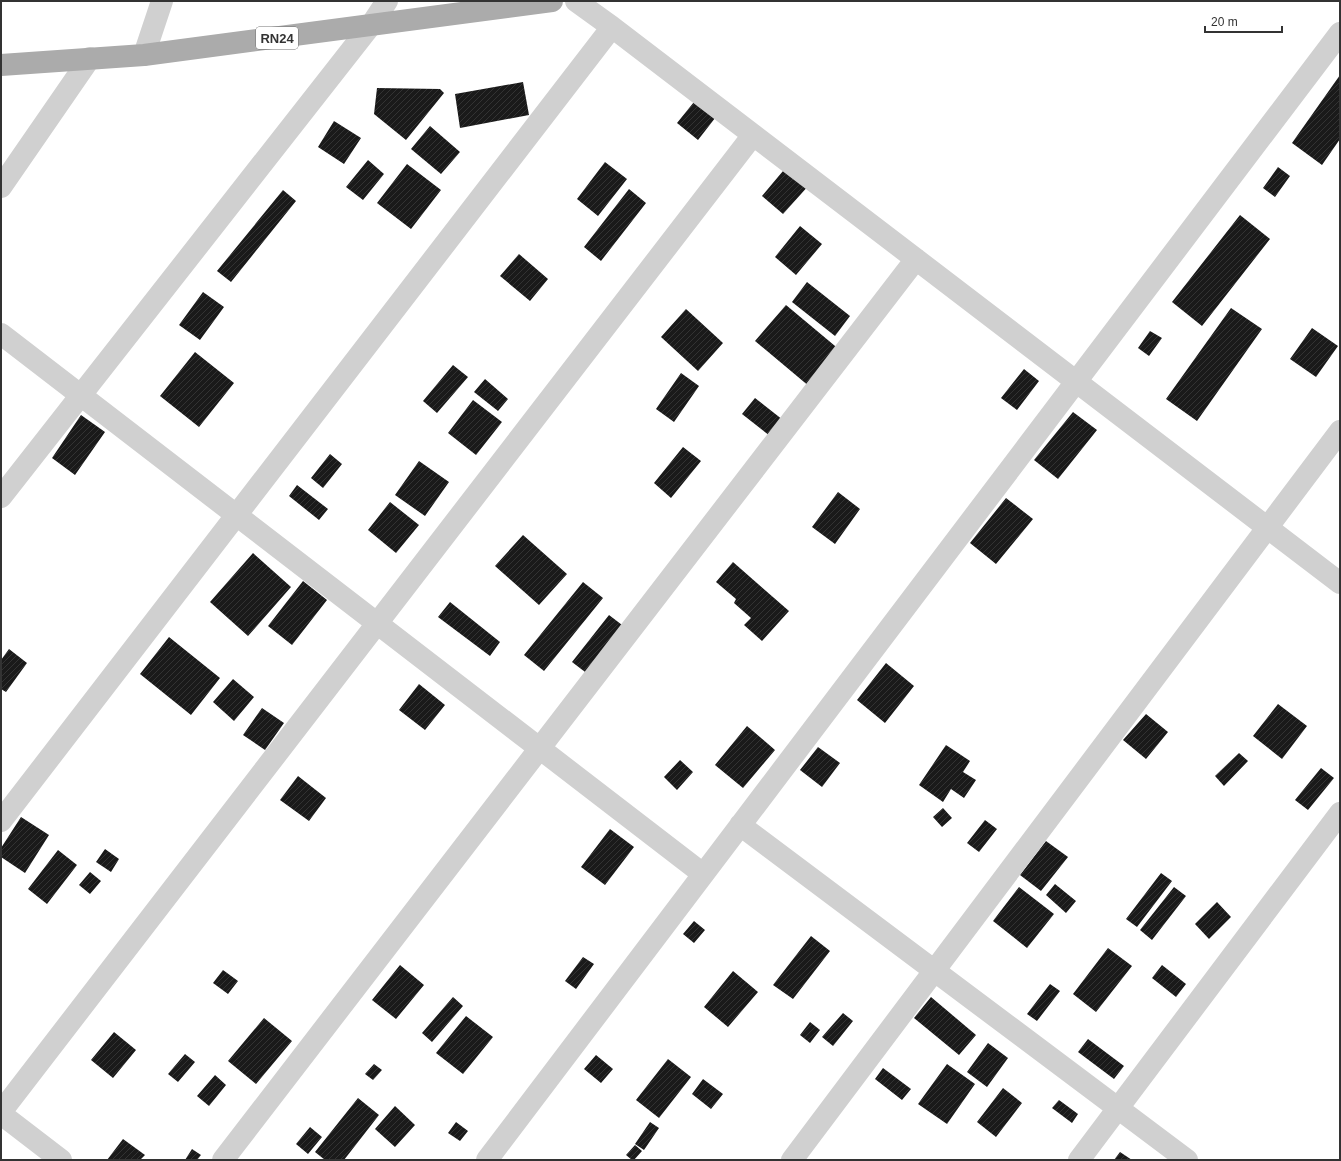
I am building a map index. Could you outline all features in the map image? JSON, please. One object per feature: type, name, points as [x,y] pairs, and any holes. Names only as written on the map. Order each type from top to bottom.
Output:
[{"type":"main road","name":"RN24","points":[[1,65],[144,55],[552,1]]},
{"type":"street","points":[[144,55],[162,1]]},
{"type":"street","points":[[1,497],[371,25],[386,1]]},
{"type":"street","points":[[576,1],[1340,583]]},
{"type":"street","points":[[1,821],[612,27]]},
{"type":"street","points":[[486,1160],[1340,33]]},
{"type":"street","points":[[1,186],[90,58]]},
{"type":"street","points":[[61,1160],[1,1113],[753,135]]},
{"type":"street","points":[[223,1160],[916,260]]},
{"type":"street","points":[[1,334],[703,874]]},
{"type":"street","points":[[792,1160],[1340,431]]},
{"type":"street","points":[[1079,1160],[1340,813]]},
{"type":"street","points":[[740,825],[1187,1160]]},
{"type":"building","points":[[1340,75],[1340,139],[1322,165],[1292,143]]},
{"type":"building","points":[[523,82],[529,115],[460,128],[455,94]]},
{"type":"building","points":[[377,88],[440,89],[444,93],[406,140],[374,114]]},
{"type":"building","points":[[698,97],[719,113],[698,140],[677,123]]},
{"type":"building","points":[[334,121],[361,138],[344,164],[318,147]]},
{"type":"building","points":[[430,126],[460,152],[441,174],[411,149]]},
{"type":"building","points":[[368,160],[384,174],[363,200],[346,187]]},
{"type":"building","points":[[605,162],[627,179],[598,216],[577,199]]},
{"type":"building","points":[[407,164],[441,190],[411,229],[377,203]]},
{"type":"building","points":[[788,165],[810,184],[783,214],[762,196]]},
{"type":"building","points":[[1278,167],[1290,176],[1275,197],[1263,188]]},
{"type":"building","points":[[629,189],[646,203],[601,261],[584,247]]},
{"type":"building","points":[[283,190],[296,201],[231,282],[217,271]]},
{"type":"building","points":[[1240,215],[1270,239],[1202,326],[1172,302]]},
{"type":"building","points":[[800,226],[822,244],[796,275],[775,257]]},
{"type":"building","points":[[519,254],[548,279],[530,301],[500,276]]},
{"type":"building","points":[[807,282],[850,316],[835,336],[792,302]]},
{"type":"building","points":[[203,292],[224,307],[200,340],[179,325]]},
{"type":"building","points":[[786,305],[841,351],[810,387],[755,341]]},
{"type":"building","points":[[1231,308],[1262,329],[1197,421],[1166,399]]},
{"type":"building","points":[[686,309],[723,343],[698,371],[661,337]]},
{"type":"building","points":[[1312,328],[1338,346],[1316,377],[1290,359]]},
{"type":"building","points":[[1150,331],[1162,338],[1149,356],[1138,348]]},
{"type":"building","points":[[195,352],[234,383],[199,427],[160,396]]},
{"type":"building","points":[[453,365],[468,377],[437,413],[423,401]]},
{"type":"building","points":[[1024,369],[1039,381],[1017,410],[1001,398]]},
{"type":"building","points":[[681,373],[699,386],[674,422],[656,409]]},
{"type":"building","points":[[485,379],[508,399],[498,411],[474,392]]},
{"type":"building","points":[[755,398],[783,420],[770,436],[742,414]]},
{"type":"building","points":[[473,400],[502,422],[476,455],[448,433]]},
{"type":"building","points":[[1073,412],[1097,430],[1058,479],[1034,460]]},
{"type":"building","points":[[81,415],[105,432],[75,475],[52,458]]},
{"type":"building","points":[[683,447],[701,461],[671,498],[654,483]]},
{"type":"building","points":[[330,454],[342,464],[323,488],[311,478]]},
{"type":"building","points":[[419,461],[449,482],[425,516],[395,495]]},
{"type":"building","points":[[297,485],[328,509],[319,520],[289,496]]},
{"type":"building","points":[[838,492],[860,509],[835,544],[812,527]]},
{"type":"building","points":[[1006,498],[1033,519],[996,564],[970,543]]},
{"type":"building","points":[[390,502],[419,525],[396,553],[368,530]]},
{"type":"building","points":[[523,535],[567,574],[539,605],[495,566]]},
{"type":"building","points":[[253,553],[291,587],[248,636],[210,602]]},
{"type":"building","points":[[733,562],[789,611],[762,641],[744,625],[751,618],[734,603],[736,599],[716,582]]},
{"type":"building","points":[[303,581],[327,600],[292,645],[268,626]]},
{"type":"building","points":[[583,582],[603,598],[544,671],[524,655]]},
{"type":"building","points":[[450,602],[500,642],[490,656],[438,617]]},
{"type":"building","points":[[609,615],[626,628],[589,675],[572,662]]},
{"type":"building","points":[[169,637],[220,678],[191,715],[140,674]]},
{"type":"building","points":[[9,649],[27,663],[6,692],[1,689],[1,660]]},
{"type":"building","points":[[886,663],[914,686],[885,723],[857,700]]},
{"type":"building","points":[[233,679],[254,697],[234,721],[213,702]]},
{"type":"building","points":[[419,684],[445,705],[425,730],[399,710]]},
{"type":"building","points":[[1278,704],[1307,726],[1282,759],[1253,736]]},
{"type":"building","points":[[262,708],[284,723],[265,750],[243,735]]},
{"type":"building","points":[[1146,714],[1168,732],[1146,759],[1123,740]]},
{"type":"building","points":[[747,726],[775,750],[743,788],[715,765]]},
{"type":"building","points":[[946,745],[970,761],[963,772],[976,780],[964,798],[951,789],[943,802],[919,785]]},
{"type":"building","points":[[818,747],[840,763],[822,787],[800,770]]},
{"type":"building","points":[[1239,753],[1248,761],[1224,786],[1215,776]]},
{"type":"building","points":[[680,760],[693,772],[677,790],[664,777]]},
{"type":"building","points":[[1321,768],[1334,778],[1308,810],[1295,800]]},
{"type":"building","points":[[298,776],[326,798],[309,821],[280,800]]},
{"type":"building","points":[[943,808],[952,818],[942,827],[933,817]]},
{"type":"building","points":[[21,817],[49,835],[25,873],[1,857],[1,848]]},
{"type":"building","points":[[985,820],[997,829],[979,852],[967,843]]},
{"type":"building","points":[[610,829],[634,847],[605,885],[581,867]]},
{"type":"building","points":[[1046,841],[1068,857],[1041,891],[1020,875]]},
{"type":"building","points":[[105,849],[119,859],[111,872],[96,862]]},
{"type":"building","points":[[58,850],[77,865],[47,904],[28,889]]},
{"type":"building","points":[[90,872],[101,881],[90,894],[79,885]]},
{"type":"building","points":[[1161,873],[1172,881],[1137,927],[1126,919]]},
{"type":"building","points":[[1055,884],[1076,901],[1066,913],[1046,895]]},
{"type":"building","points":[[1019,887],[1054,914],[1027,948],[993,921]]},
{"type":"building","points":[[1174,887],[1186,896],[1152,940],[1140,930]]},
{"type":"building","points":[[1217,902],[1231,917],[1209,939],[1195,924]]},
{"type":"building","points":[[694,921],[705,930],[694,943],[683,934]]},
{"type":"building","points":[[811,936],[830,951],[793,999],[773,985]]},
{"type":"building","points":[[1108,948],[1132,966],[1096,1012],[1073,994]]},
{"type":"building","points":[[583,957],[594,964],[576,989],[565,981]]},
{"type":"building","points":[[400,965],[424,985],[396,1019],[372,1000]]},
{"type":"building","points":[[1162,965],[1186,984],[1176,997],[1152,978]]},
{"type":"building","points":[[223,970],[238,981],[228,994],[213,983]]},
{"type":"building","points":[[733,971],[758,992],[728,1027],[704,1007]]},
{"type":"building","points":[[1050,984],[1060,991],[1037,1021],[1027,1014]]},
{"type":"building","points":[[453,997],[463,1006],[432,1042],[422,1033]]},
{"type":"building","points":[[931,997],[976,1035],[959,1055],[914,1018]]},
{"type":"building","points":[[843,1013],[853,1021],[833,1046],[822,1037]]},
{"type":"building","points":[[466,1016],[493,1037],[463,1074],[436,1053]]},
{"type":"building","points":[[264,1018],[292,1041],[256,1084],[228,1061]]},
{"type":"building","points":[[810,1022],[820,1030],[810,1043],[800,1035]]},
{"type":"building","points":[[114,1032],[136,1050],[113,1078],[91,1060]]},
{"type":"building","points":[[1088,1039],[1124,1066],[1114,1079],[1078,1052]]},
{"type":"building","points":[[988,1043],[1008,1058],[987,1087],[967,1072]]},
{"type":"building","points":[[185,1054],[195,1062],[178,1082],[168,1074]]},
{"type":"building","points":[[596,1055],[613,1069],[601,1083],[584,1069]]},
{"type":"building","points":[[668,1059],[691,1077],[659,1118],[636,1100]]},
{"type":"building","points":[[374,1064],[382,1070],[373,1080],[365,1074]]},
{"type":"building","points":[[947,1064],[975,1084],[947,1124],[918,1104]]},
{"type":"building","points":[[883,1068],[911,1089],[902,1100],[875,1079]]},
{"type":"building","points":[[215,1075],[226,1085],[209,1106],[197,1096]]},
{"type":"building","points":[[703,1079],[723,1094],[711,1109],[692,1094]]},
{"type":"building","points":[[1003,1088],[1022,1103],[996,1137],[977,1122]]},
{"type":"building","points":[[358,1098],[379,1115],[344,1160],[325,1160],[315,1152]]},
{"type":"building","points":[[1059,1100],[1078,1114],[1072,1123],[1052,1108]]},
{"type":"building","points":[[395,1106],[415,1125],[395,1147],[375,1129]]},
{"type":"building","points":[[456,1122],[468,1131],[460,1141],[448,1133]]},
{"type":"building","points":[[650,1122],[659,1128],[644,1150],[635,1144]]},
{"type":"building","points":[[310,1127],[322,1137],[308,1154],[296,1144]]},
{"type":"building","points":[[123,1139],[145,1155],[140,1160],[107,1160]]},
{"type":"building","points":[[635,1145],[642,1151],[634,1160],[632,1160],[626,1155]]},
{"type":"building","points":[[192,1149],[201,1155],[197,1160],[185,1160]]},
{"type":"building","points":[[1120,1152],[1132,1160],[1114,1160]]}]
